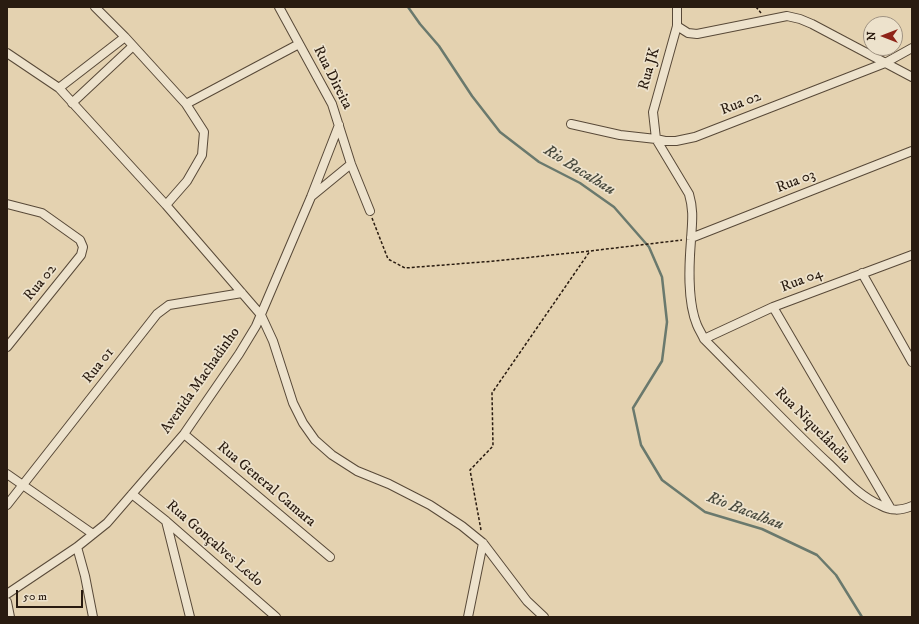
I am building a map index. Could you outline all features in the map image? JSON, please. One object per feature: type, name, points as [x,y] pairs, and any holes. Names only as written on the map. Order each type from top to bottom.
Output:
[{"type":"street","points":[[95,7],[125,37],[186,104],[204,132],[202,155],[187,181],[166,204]]},
{"type":"street","name":"Rua Direita","points":[[279,7],[332,104],[340,125],[351,164],[370,211]]},
{"type":"street","name":"Rua JK","points":[[656,139],[653,112],[677,26],[677,7]]},
{"type":"street","points":[[677,26],[688,33],[696,34],[787,16],[812,24],[912,77]]},
{"type":"street","points":[[59,88],[125,37]]},
{"type":"street","points":[[186,104],[299,44]]},
{"type":"street","points":[[72,103],[133,46]]},
{"type":"street","name":"Rua 02","points":[[571,124],[620,135],[665,141],[676,141],[695,137],[886,63],[912,48]]},
{"type":"street","points":[[7,53],[59,88],[166,204],[261,315],[273,341],[293,403],[303,423],[316,440],[332,455],[357,472],[389,484],[430,504],[462,526],[483,543],[527,601],[544,617]]},
{"type":"street","name":"Avenida Machadinho","points":[[7,594],[77,547],[107,523],[184,434],[239,354],[256,326],[340,125]]},
{"type":"street","points":[[656,139],[690,194],[693,216],[690,261],[691,301],[697,325],[704,339]]},
{"type":"street","name":"Rua 03","points":[[691,238],[912,151]]},
{"type":"street","points":[[311,197],[351,164]]},
{"type":"street","name":"Rua 02","points":[[7,204],[42,213],[80,240],[83,247],[81,254],[7,347]]},
{"type":"street","name":"Rua 04","points":[[704,339],[774,308],[912,255]]},
{"type":"street","points":[[862,274],[912,362]]},
{"type":"street","name":"Rua 01","points":[[7,505],[157,314],[168,305],[242,293]]},
{"type":"street","points":[[774,308],[891,509],[902,510],[912,506]]},
{"type":"street","name":"Rua Niquelândia","points":[[704,339],[811,447],[862,495],[891,509]]},
{"type":"street","name":"Rua General Camara","points":[[184,434],[330,557]]},
{"type":"street","points":[[7,474],[93,534]]},
{"type":"street","name":"Rua Gonçalves Ledo","points":[[132,494],[166,521],[276,617]]},
{"type":"street","points":[[166,521],[190,617]]},
{"type":"street","points":[[468,617],[483,543]]},
{"type":"street","points":[[77,547],[85,576],[93,617]]},
{"type":"street","points":[[7,602],[10,617]]},
{"type":"path","points":[[370,211],[388,259],[405,268],[495,261],[691,238]]},
{"type":"path","points":[[483,543],[470,470],[493,446],[492,393],[590,251]]},
{"type":"waterway","name":"Rio Bacalhau","points":[[408,7],[439,46],[472,96],[500,132],[539,162],[580,183],[614,207],[649,247],[662,277],[667,322],[662,361],[633,408],[641,445],[662,480],[705,512],[762,529],[817,555],[836,575],[862,617]]}]
